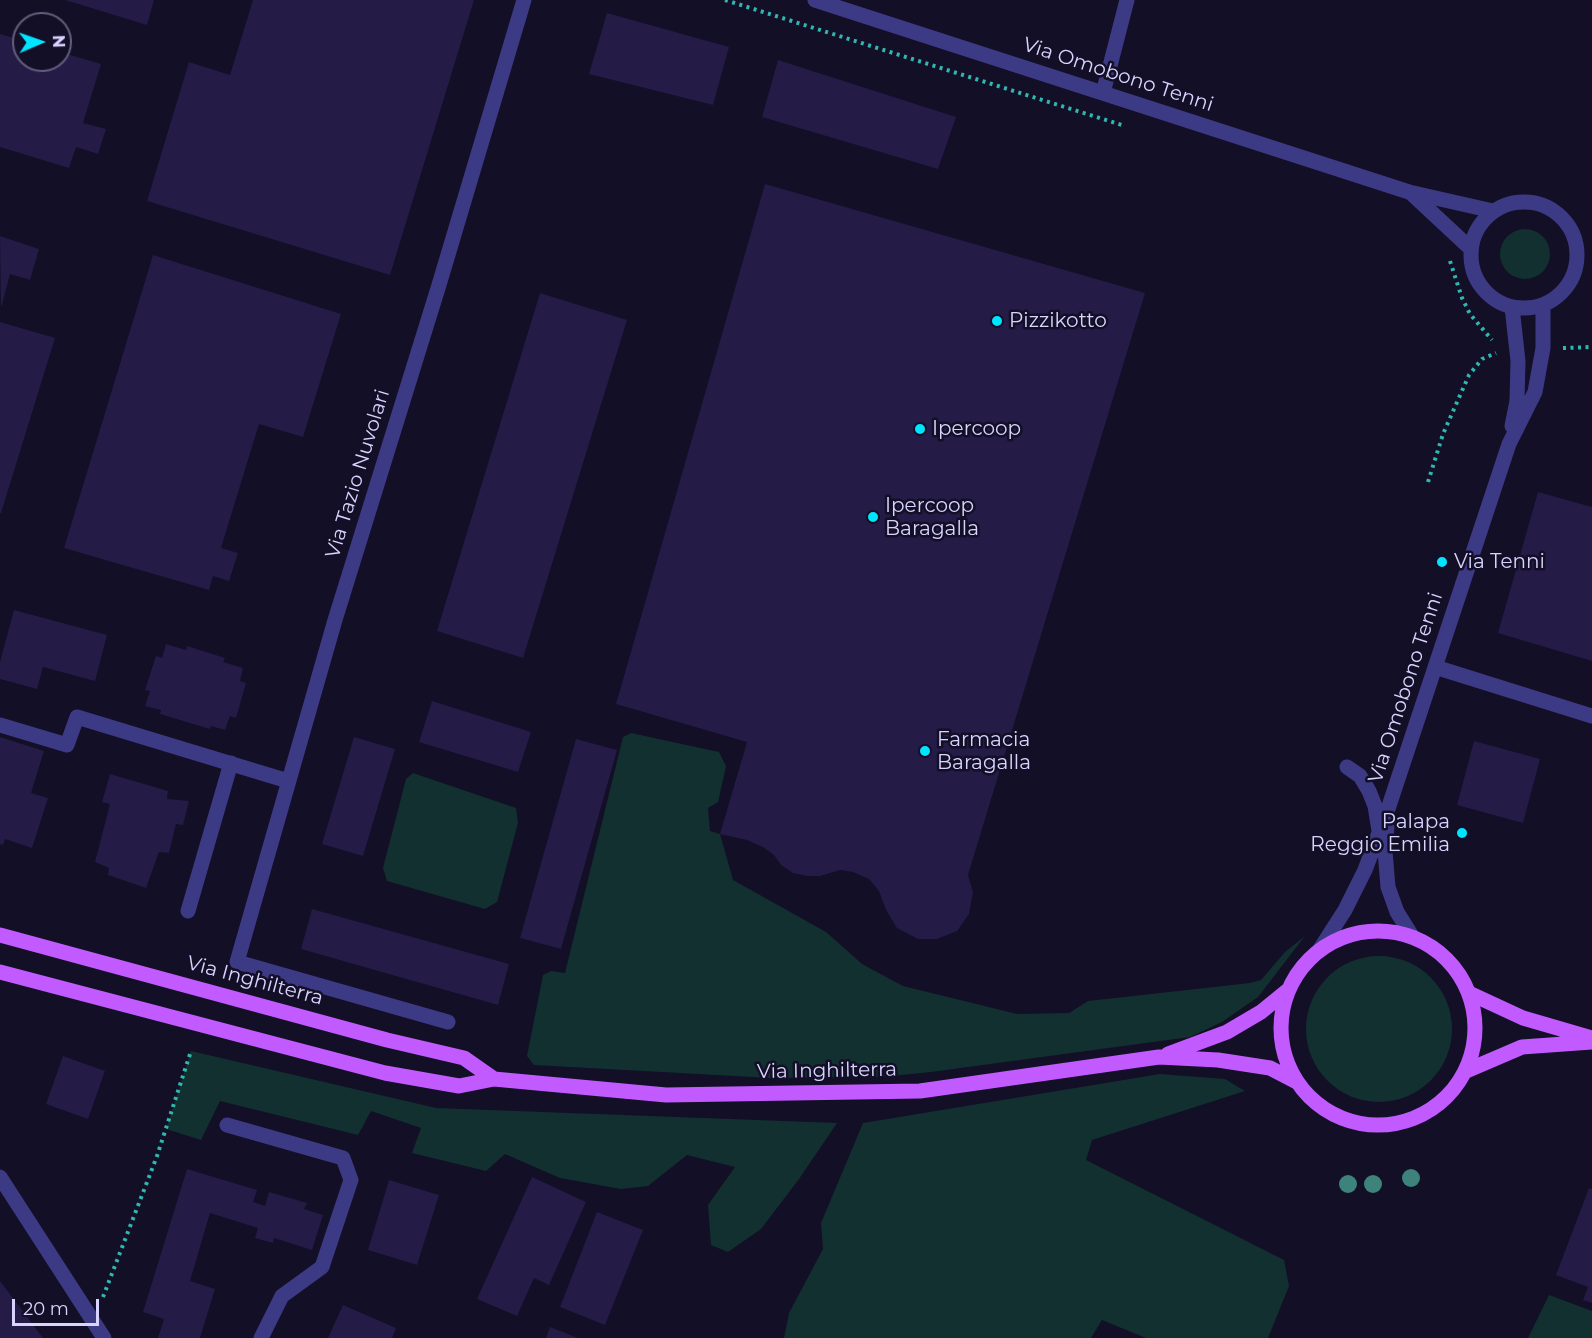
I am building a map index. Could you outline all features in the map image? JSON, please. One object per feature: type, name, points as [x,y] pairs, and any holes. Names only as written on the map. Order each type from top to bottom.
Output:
[{"type":"main road","name":"Via Inghilterra","points":[[1380,930],[1412,936],[1436,949],[1456,969],[1469,993],[1475,1019],[1474,1046],[1466,1071],[1454,1090],[1437,1106],[1417,1118],[1396,1125],[1373,1126],[1351,1122],[1330,1113],[1311,1100],[1297,1082],[1284,1053],[1281,1021],[1288,990],[1296,975],[1320,949],[1349,934],[1380,930]]},
{"type":"main road","name":"Via Inghilterra","points":[[0,935],[130,968],[387,1040],[464,1058],[495,1079]]},
{"type":"main road","name":"Via Inghilterra","points":[[0,972],[385,1073],[459,1086],[495,1079],[666,1095],[920,1091],[1159,1057],[1218,1060],[1270,1068],[1297,1082]]},
{"type":"main road","name":"Via Inghilterra","points":[[1159,1057],[1227,1032],[1261,1012],[1288,990]]},
{"type":"main road","points":[[1469,993],[1522,1018],[1592,1040]]},
{"type":"main road","points":[[1466,1071],[1522,1047],[1592,1040]]},
{"type":"street","name":"Via Tazio Nuvolari","points":[[448,1022],[237,962],[334,620],[429,317],[524,0]]},
{"type":"street","name":"Via Omobono Tenni","points":[[815,0],[1409,192],[1493,211],[1510,203],[1528,202],[1545,206],[1561,216],[1572,230],[1577,248],[1577,266],[1570,283],[1558,296],[1543,306],[1543,348],[1534,392],[1509,444],[1388,809],[1365,870],[1346,910],[1320,949]]},
{"type":"street","points":[[1103,93],[1127,0]]},
{"type":"street","name":"Via Omobono Tenni","points":[[1409,192],[1471,249]]},
{"type":"street","points":[[1493,211],[1479,228],[1471,249],[1472,265],[1477,280],[1492,297],[1512,307],[1527,309],[1543,306]]},
{"type":"street","name":"Via Omobono Tenni","points":[[1509,444],[1517,401],[1518,361],[1512,307]]},
{"type":"street","points":[[1435,668],[1592,717]]},
{"type":"street","points":[[0,725],[67,745],[77,717],[288,781]]},
{"type":"street","points":[[188,911],[231,763]]},
{"type":"street","points":[[1347,767],[1360,776],[1369,791],[1375,806],[1379,833]]},
{"type":"street","name":"Via Omobono Tenni","points":[[1388,809],[1385,850],[1388,887],[1397,912],[1412,936]]},
{"type":"street","points":[[227,1125],[343,1158],[351,1180],[322,1268],[282,1296],[261,1338]]},
{"type":"street","points":[[0,1177],[105,1338]]},
{"type":"path","points":[[725,0],[1133,129]]},
{"type":"path","points":[[1428,482],[1443,434],[1469,375],[1482,359],[1497,352],[1491,337],[1470,314],[1458,288],[1449,259]]},
{"type":"path","points":[[1543,348],[1592,347]]},
{"type":"path","points":[[94,1320],[157,1156],[191,1051]]},
{"type":"green space","points":[[1520,229],[1530,229],[1543,236],[1550,249],[1550,259],[1543,272],[1530,279],[1520,279],[1511,275],[1504,268],[1500,259],[1500,249],[1504,240],[1511,233]]},
{"type":"green space","points":[[631,733],[719,752],[726,766],[718,802],[708,808],[710,831],[720,834],[733,880],[826,932],[862,964],[903,986],[1017,1014],[1069,1013],[1088,1001],[1261,980],[1285,952],[1305,936],[1258,997],[1222,1022],[1190,1037],[882,1077],[771,1078],[534,1065],[527,1056],[543,975],[551,971],[565,973],[623,737]]},
{"type":"green space","points":[[413,773],[516,808],[518,823],[497,902],[485,909],[387,881],[383,868],[406,779]]},
{"type":"green space","points":[[1379,956],[1407,961],[1431,977],[1447,1001],[1452,1029],[1447,1057],[1431,1081],[1407,1097],[1379,1102],[1351,1097],[1327,1081],[1311,1057],[1306,1029],[1311,1001],[1327,977],[1351,961]]},
{"type":"green space","points":[[191,1051],[436,1108],[837,1123],[761,1229],[728,1252],[711,1245],[708,1205],[735,1167],[687,1155],[648,1186],[621,1189],[560,1178],[505,1154],[486,1171],[412,1153],[421,1128],[371,1111],[358,1135],[220,1101],[201,1140],[166,1129]]},
{"type":"green space","points":[[1160,1074],[1225,1079],[1245,1091],[1092,1140],[1086,1160],[1284,1260],[1289,1286],[1268,1338],[1146,1338],[1102,1320],[1091,1338],[784,1338],[789,1313],[823,1249],[821,1223],[863,1123]]},
{"type":"green space","points":[[1549,1295],[1592,1311],[1592,1338],[1528,1338]]},
{"type":"building","points":[[65,0],[154,0],[147,25]]},
{"type":"building","points":[[253,0],[474,0],[390,275],[147,201],[189,62],[230,75]]},
{"type":"building","points":[[607,13],[729,47],[713,105],[589,74]]},
{"type":"building","points":[[0,34],[12,38],[12,72],[72,72],[72,56],[101,64],[83,123],[106,129],[98,154],[76,147],[69,168],[0,147]]},
{"type":"building","points":[[778,60],[956,117],[938,169],[762,117]]},
{"type":"building","name":"Ipercoop Baragalla","points":[[765,184],[1145,293],[968,875],[973,892],[969,914],[957,931],[937,939],[918,939],[897,928],[886,910],[879,891],[869,879],[853,872],[840,870],[820,876],[793,873],[781,865],[774,855],[763,847],[747,840],[720,834],[747,742],[616,704]]},
{"type":"building","points":[[0,236],[39,249],[30,280],[10,274],[1,308]]},
{"type":"building","points":[[153,255],[341,314],[303,437],[259,424],[221,548],[238,553],[229,581],[213,576],[209,590],[64,548]]},
{"type":"building","points":[[540,293],[627,320],[523,658],[437,631]]},
{"type":"building","points":[[0,322],[55,338],[1,513],[0,513]]},
{"type":"building","points":[[1538,492],[1592,507],[1592,661],[1498,633]]},
{"type":"building","points":[[14,610],[107,635],[95,681],[43,667],[37,689],[0,679],[0,662]]},
{"type":"building","points":[[166,644],[186,650],[187,646],[225,658],[223,662],[243,668],[240,681],[246,683],[236,718],[230,716],[225,730],[211,726],[210,729],[160,714],[161,710],[145,706],[150,691],[145,690],[156,656],[162,658]]},
{"type":"building","points":[[432,701],[531,732],[518,772],[419,742]]},
{"type":"building","points":[[0,737],[44,751],[31,793],[48,798],[32,848],[5,839],[3,845],[0,844]]},
{"type":"building","points":[[354,737],[395,749],[363,856],[322,844]]},
{"type":"building","points":[[576,739],[617,750],[561,949],[520,938]]},
{"type":"building","points":[[1474,741],[1540,759],[1523,823],[1457,805]]},
{"type":"building","points":[[110,774],[168,791],[167,799],[189,801],[183,825],[176,824],[169,853],[159,852],[146,888],[108,875],[109,868],[95,862],[110,804],[102,802]]},
{"type":"building","points":[[312,909],[509,964],[498,1005],[301,949]]},
{"type":"building","points":[[63,1056],[105,1071],[88,1119],[46,1104]]},
{"type":"building","points":[[187,1169],[257,1190],[253,1202],[265,1206],[269,1192],[307,1203],[304,1209],[323,1215],[312,1250],[274,1238],[273,1243],[255,1238],[258,1228],[210,1213],[190,1281],[215,1289],[200,1338],[158,1338],[164,1319],[143,1312]]},
{"type":"building","points":[[532,1177],[586,1202],[549,1285],[534,1278],[517,1316],[477,1299]]},
{"type":"building","points":[[389,1180],[439,1195],[417,1265],[368,1250]]},
{"type":"building","points":[[1589,1188],[1592,1189],[1592,1303],[1583,1300],[1588,1287],[1556,1275]]},
{"type":"building","points":[[597,1212],[643,1230],[605,1325],[560,1307]]},
{"type":"building","points":[[0,1281],[43,1338],[0,1338]]},
{"type":"building","points":[[343,1305],[396,1328],[392,1338],[328,1338]]},
{"type":"building","points":[[550,1327],[578,1338],[546,1338]]},
{"type":"place","name":"Pizzikotto","points":[[997,321]]},
{"type":"place","name":"Ipercoop","points":[[920,429]]},
{"type":"place","name":"Ipercoop Baragalla","points":[[873,517]]},
{"type":"place","name":"Via Tenni","points":[[1442,562]]},
{"type":"place","name":"Farmacia Baragalla","points":[[925,751]]},
{"type":"place","name":"Palapa Reggio Emilia","points":[[1462,833]]}]
